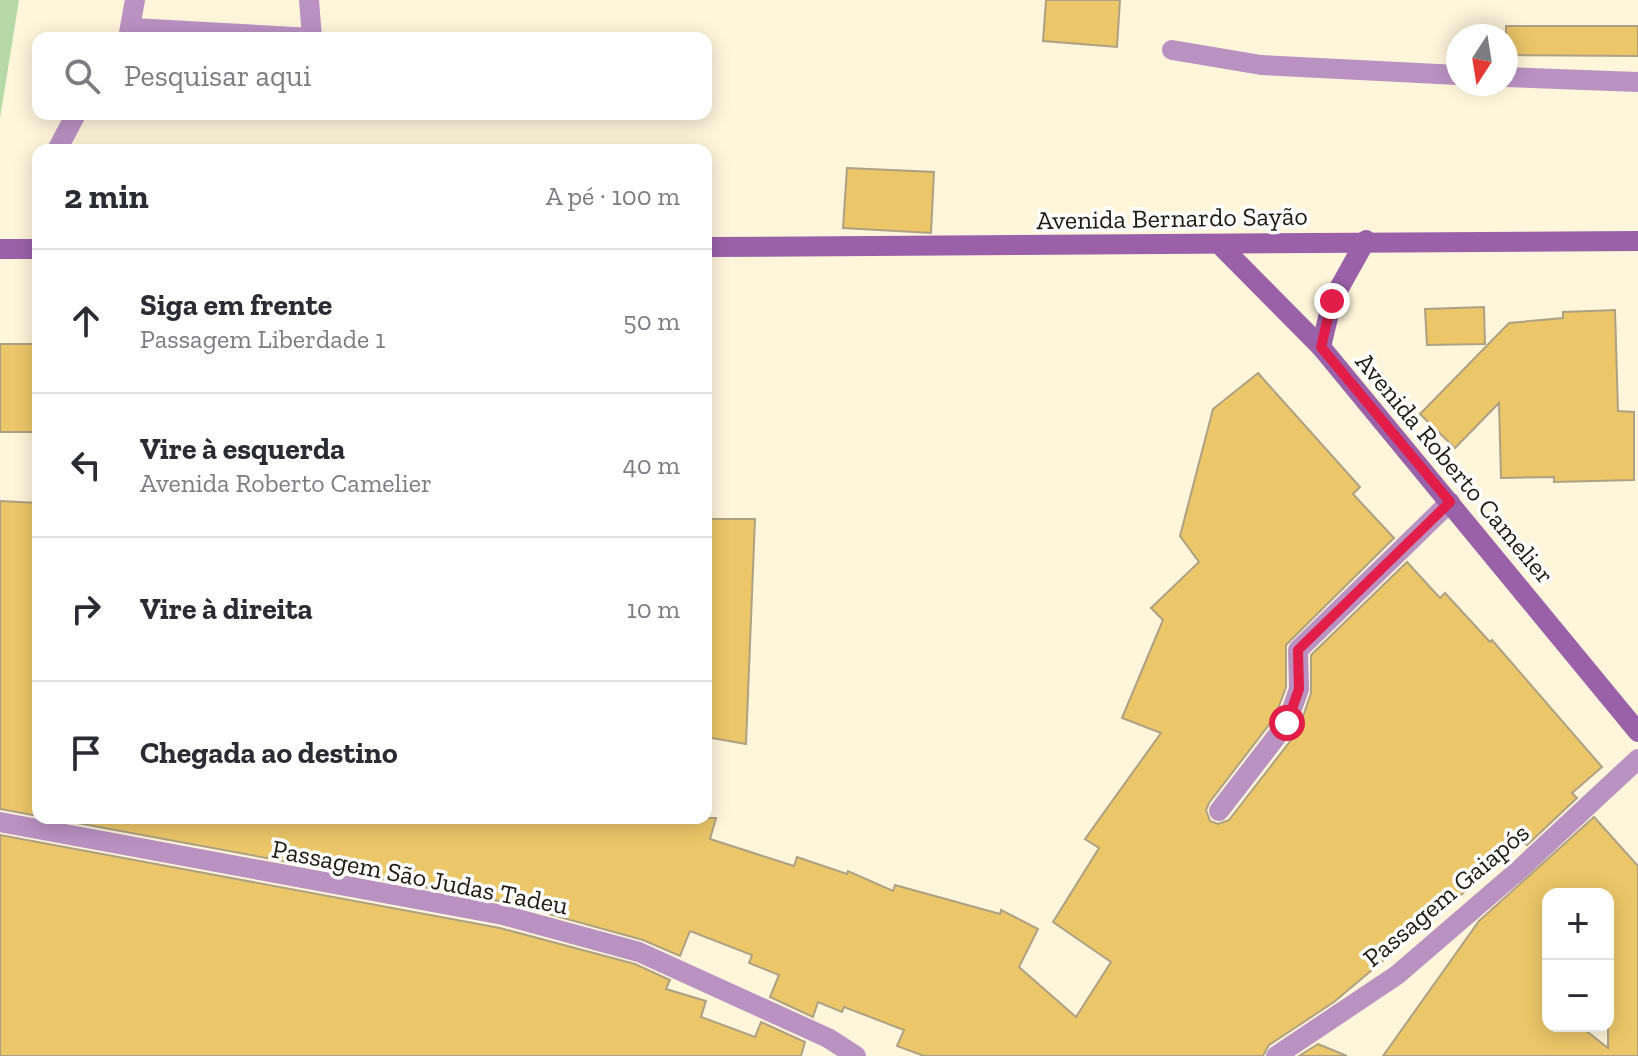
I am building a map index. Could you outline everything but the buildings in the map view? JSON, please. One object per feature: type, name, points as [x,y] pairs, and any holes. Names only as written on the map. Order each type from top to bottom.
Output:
[{"type":"main road","name":"Avenida Bernardo Sayão","points":[[712,247],[1221,246],[1366,240],[1638,241]]},
{"type":"main road","points":[[1321,347],[1332,301],[1366,240]]},
{"type":"main road","name":"Avenida Roberto Camelier","points":[[1221,246],[1321,347],[1638,732]]},
{"type":"main road","points":[[0,249],[32,249]]},
{"type":"street","points":[[131,32],[135,0]]},
{"type":"street","points":[[309,0],[312,32]]},
{"type":"street","points":[[1172,50],[1261,65],[1446,74]]},
{"type":"street","points":[[1518,77],[1638,82]]},
{"type":"street","points":[[60,144],[73,120]]},
{"type":"street","points":[[1219,811],[1287,723],[1299,689],[1298,650],[1450,502]]},
{"type":"street","name":"Passagem Gaiapós","points":[[1276,1056],[1397,975],[1520,869],[1638,759]]},
{"type":"street","name":"Passagem São Judas Tadeu","points":[[0,822],[503,915],[571,933],[639,952],[828,1038],[856,1056]]},
{"type":"green space","points":[[0,0],[19,0],[0,118]]},
{"type":"route","points":[[1287,723],[1299,689],[1298,650],[1450,502],[1321,347],[1332,301]]}]
